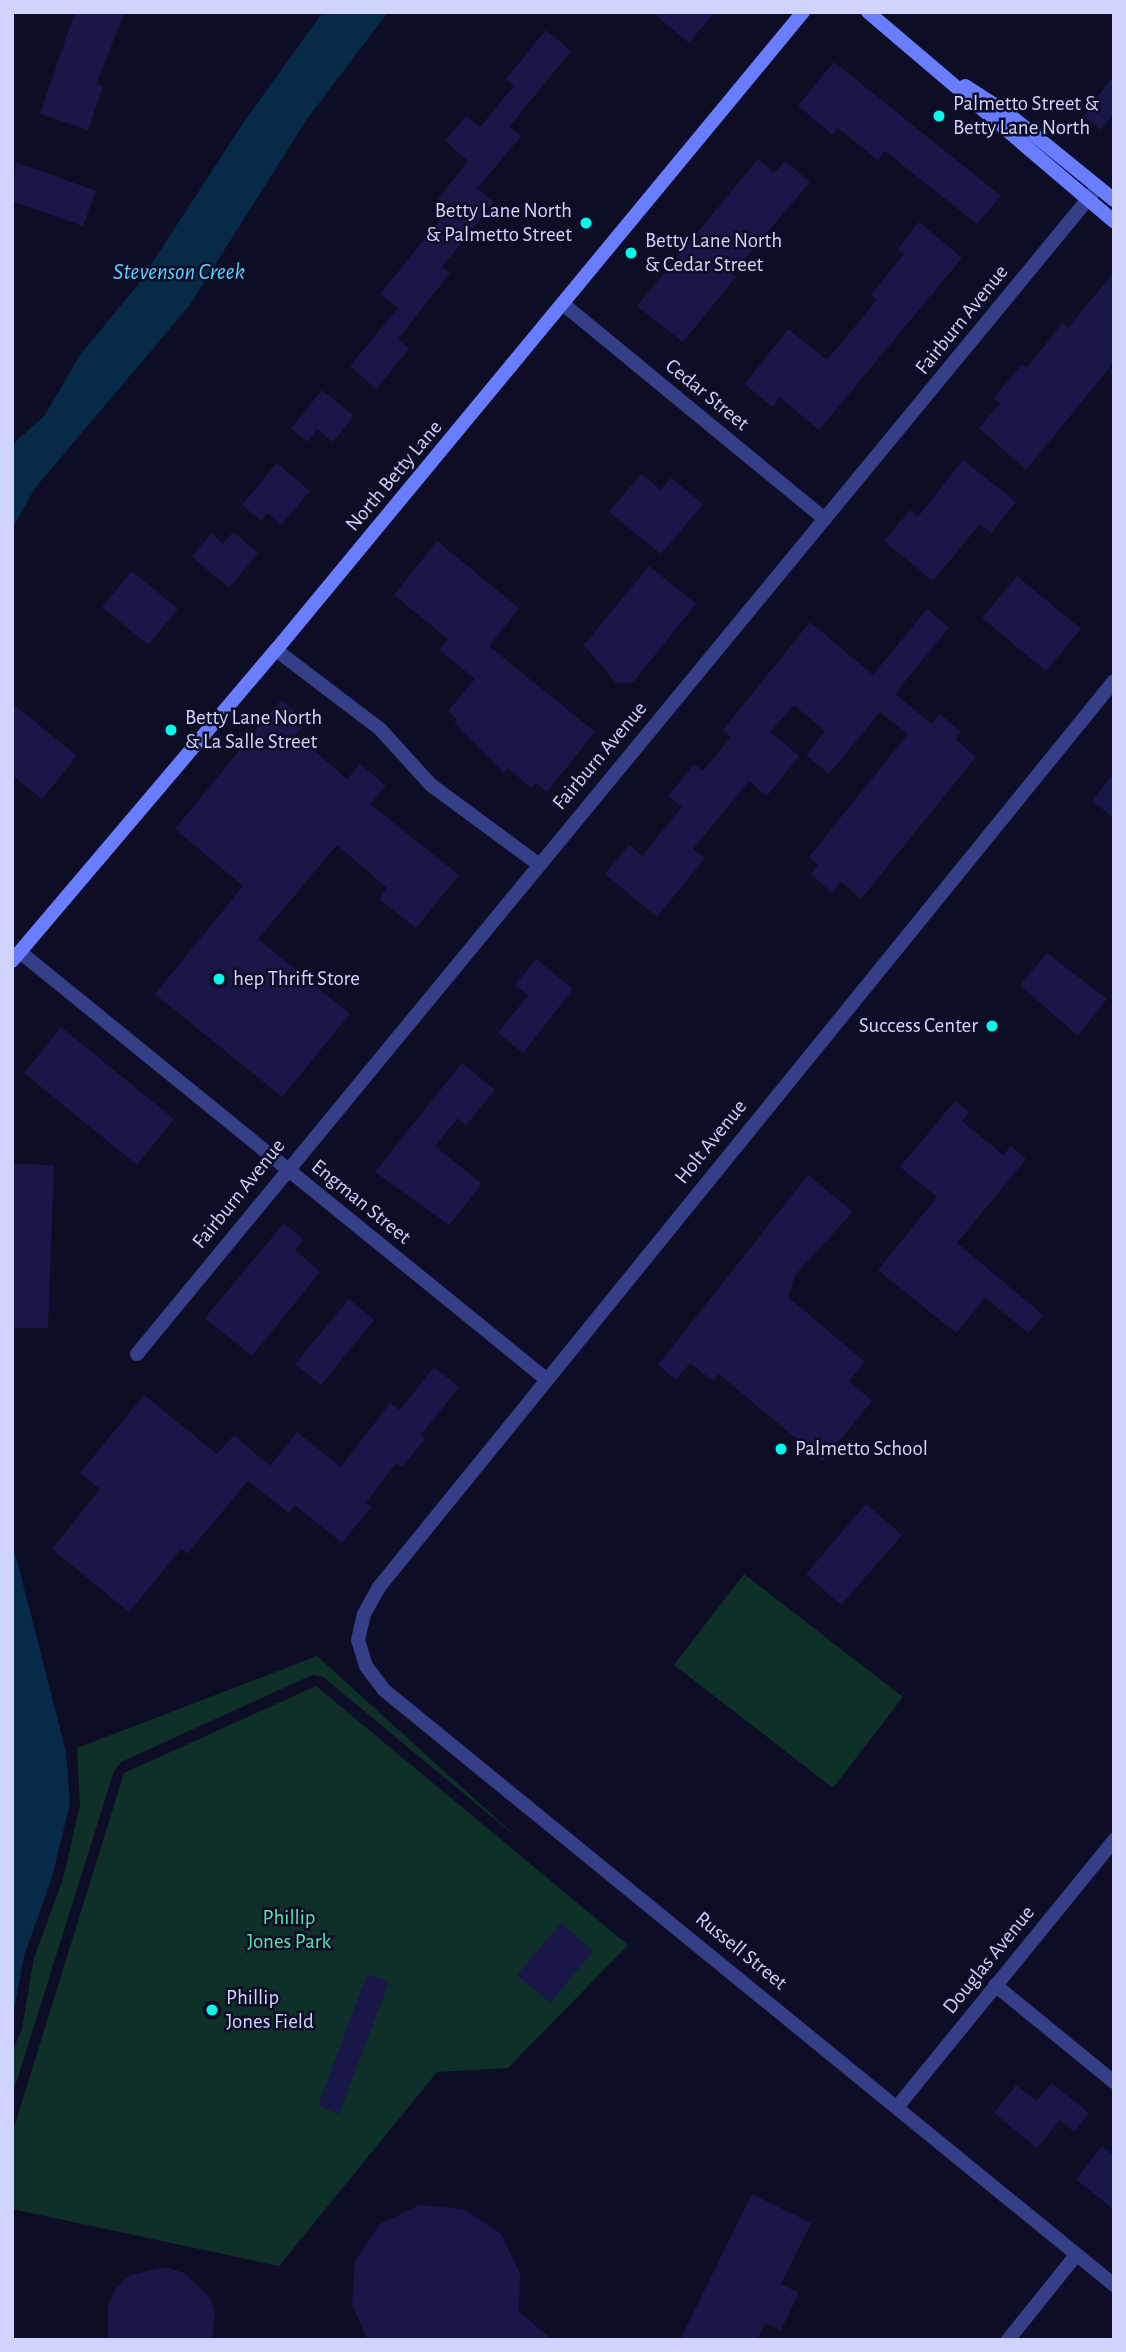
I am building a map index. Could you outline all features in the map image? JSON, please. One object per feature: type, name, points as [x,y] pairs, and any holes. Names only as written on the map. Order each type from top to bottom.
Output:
[{"type":"street","name":"North Betty Lane","points":[[16,957],[276,650],[803,12]]},
{"type":"street","points":[[868,12],[938,69],[998,127],[1114,221]]},
{"type":"street","points":[[938,69],[1007,113],[1114,200]]},
{"type":"street","name":"Fairburn Avenue","points":[[138,1354],[286,1168],[1098,187]]},
{"type":"street","name":"Cedar Street","points":[[563,304],[825,519]]},
{"type":"street","points":[[276,650],[379,727],[430,785],[538,864]]},
{"type":"street","name":"Holt Avenue","points":[[358,1640],[364,1614],[379,1587],[1114,681]]},
{"type":"street","name":"Engman Street","points":[[16,957],[286,1168],[546,1380]]},
{"type":"street","name":"Russell Street","points":[[358,1640],[366,1666],[384,1690],[898,2106],[1114,2285]]},
{"type":"street","name":"Douglas Avenue","points":[[898,2106],[1114,1840]]},
{"type":"street","points":[[995,1985],[1114,2082]]},
{"type":"street","points":[[1007,2340],[1076,2255]]},
{"type":"green space","points":[[744,1574],[903,1697],[833,1788],[674,1665]]},
{"type":"green space","points":[[317,1656],[520,1840],[323,1677],[312,1675],[121,1762],[114,1771],[12,2096],[12,2052],[22,2029],[34,1958],[63,1879],[80,1805],[77,1748]]},
{"type":"green space","name":"Phillip Jones Park","points":[[316,1686],[628,1945],[508,2068],[437,2072],[279,2266],[12,2209],[12,2134],[124,1773]]},
{"type":"water","name":"Stevenson Creek","points":[[323,12],[388,12],[307,119],[189,306],[35,488],[12,529],[12,445],[45,415],[80,355],[137,286],[248,116]]},
{"type":"water","points":[[12,1541],[66,1752],[70,1804],[52,1877],[24,1956],[12,2021]]},
{"type":"building","points":[[75,12],[125,12],[96,84],[103,86],[88,130],[40,114]]},
{"type":"building","points":[[652,12],[715,12],[689,43]]},
{"type":"building","points":[[546,30],[571,51],[509,127],[521,136],[477,189],[494,202],[442,267],[450,273],[398,339],[409,349],[376,389],[350,366],[398,308],[380,294],[450,208],[438,199],[468,161],[445,141],[466,116],[480,127],[514,86],[506,79]]},
{"type":"building","points":[[834,62],[1001,196],[977,224],[885,151],[878,160],[838,128],[833,135],[798,106]]},
{"type":"building","points":[[1114,75],[1114,113],[1101,130],[1083,116]]},
{"type":"building","points":[[758,159],[774,173],[785,161],[810,182],[732,274],[736,277],[683,342],[637,306]]},
{"type":"building","points":[[16,162],[96,191],[83,226],[12,201]]},
{"type":"building","points":[[919,222],[962,258],[819,430],[780,397],[772,407],[745,384],[788,329],[827,360],[877,300],[871,295],[904,254],[898,249]]},
{"type":"building","points":[[1114,272],[1114,362],[1026,470],[979,428],[1000,403],[994,398],[1022,364],[1027,368],[1062,323],[1068,328]]},
{"type":"building","points":[[322,390],[354,416],[333,442],[317,429],[307,442],[291,429]]},
{"type":"building","points":[[963,460],[1016,502],[991,533],[980,524],[933,581],[884,541],[910,510],[918,517]]},
{"type":"building","points":[[277,463],[310,491],[281,525],[268,513],[261,521],[242,505]]},
{"type":"building","points":[[641,474],[661,490],[671,478],[703,504],[661,554],[609,512]]},
{"type":"building","points":[[233,532],[258,553],[229,588],[192,557],[211,533],[223,544]]},
{"type":"building","points":[[437,541],[519,608],[489,646],[595,732],[547,792],[536,783],[531,788],[508,768],[504,773],[454,723],[457,719],[448,711],[475,679],[440,650],[448,639],[394,595]]},
{"type":"building","points":[[649,566],[696,604],[633,682],[616,683],[584,645]]},
{"type":"building","points":[[132,571],[178,609],[148,645],[102,607]]},
{"type":"building","points":[[1017,576],[1081,629],[1046,671],[982,618]]},
{"type":"building","points":[[927,609],[949,627],[895,694],[932,724],[940,714],[961,732],[955,739],[976,757],[861,899],[841,882],[832,893],[811,874],[818,865],[809,857],[908,734],[880,712],[829,774],[806,755],[825,731],[794,705],[770,732],[799,756],[767,796],[749,781],[693,849],[705,858],[657,917],[605,874],[629,845],[642,856],[682,807],[668,796],[694,764],[703,771],[731,737],[723,730],[810,622],[873,675]]},
{"type":"building","points":[[281,700],[307,722],[296,735],[347,779],[360,764],[386,786],[370,804],[459,875],[416,928],[379,899],[387,888],[337,845],[258,939],[350,1014],[282,1097],[155,994],[243,886],[175,829]]},
{"type":"building","points":[[12,703],[77,756],[42,799],[12,775]]},
{"type":"building","points":[[1114,773],[1114,818],[1092,801]]},
{"type":"building","points":[[1047,953],[1107,999],[1078,1036],[1020,985]]},
{"type":"building","points":[[536,959],[573,989],[523,1053],[498,1033],[528,995],[515,985]]},
{"type":"building","points":[[61,1027],[174,1119],[137,1165],[24,1073]]},
{"type":"building","points":[[462,1063],[495,1090],[466,1125],[458,1118],[435,1146],[482,1184],[449,1225],[375,1172]]},
{"type":"building","points":[[955,1101],[969,1112],[962,1121],[1003,1155],[1011,1146],[1026,1159],[957,1243],[1043,1315],[1029,1333],[985,1298],[956,1333],[878,1270],[937,1197],[900,1167]]},
{"type":"building","points":[[12,1164],[54,1165],[48,1328],[12,1328]]},
{"type":"building","points":[[808,1175],[853,1212],[795,1275],[788,1297],[865,1362],[849,1381],[872,1401],[823,1461],[719,1374],[713,1381],[690,1363],[676,1380],[658,1365]]},
{"type":"building","points":[[284,1223],[304,1240],[295,1250],[320,1272],[252,1356],[205,1318]]},
{"type":"building","points":[[349,1299],[374,1320],[321,1385],[295,1364]]},
{"type":"building","points":[[434,1367],[459,1387],[421,1435],[425,1439],[402,1467],[396,1464],[366,1502],[371,1507],[342,1543],[295,1505],[289,1513],[248,1481],[187,1554],[181,1549],[129,1612],[52,1549],[100,1489],[80,1473],[144,1395],[217,1454],[234,1435],[270,1466],[297,1432],[341,1467],[390,1403],[400,1410]]},
{"type":"building","points":[[866,1504],[902,1535],[841,1605],[806,1574]]},
{"type":"building","points":[[561,1923],[593,1951],[550,2003],[517,1975]]},
{"type":"building","points":[[367,1974],[389,1982],[339,2114],[318,2106]]},
{"type":"building","points":[[1051,2083],[1089,2113],[1074,2132],[1060,2120],[1037,2148],[994,2113],[1016,2085],[1036,2101]]},
{"type":"building","points":[[1102,2146],[1114,2156],[1114,2210],[1076,2179]]},
{"type":"building","points":[[752,2194],[811,2223],[781,2284],[799,2293],[781,2330],[765,2323],[757,2340],[680,2340]]},
{"type":"building","points":[[420,2205],[464,2209],[501,2234],[520,2274],[519,2312],[553,2340],[368,2340],[352,2305],[355,2261],[380,2224]]},
{"type":"building","points":[[166,2267],[184,2273],[210,2297],[215,2314],[212,2340],[108,2340],[108,2305],[116,2288],[130,2275]]},
{"type":"place","name":"Palmetto Street & Betty Lane North","points":[[939,116]]},
{"type":"place","name":"Betty Lane North & Palmetto Street","points":[[586,223]]},
{"type":"place","name":"Betty Lane North & Cedar Street","points":[[631,253]]},
{"type":"place","name":"Betty Lane North & La Salle Street","points":[[171,730]]},
{"type":"place","name":"hep Thrift Store","points":[[219,979]]},
{"type":"place","name":"Success Center","points":[[992,1026]]},
{"type":"place","name":"Palmetto School","points":[[781,1449]]},
{"type":"place","name":"Phillip Jones Field","points":[[212,2010]]}]
